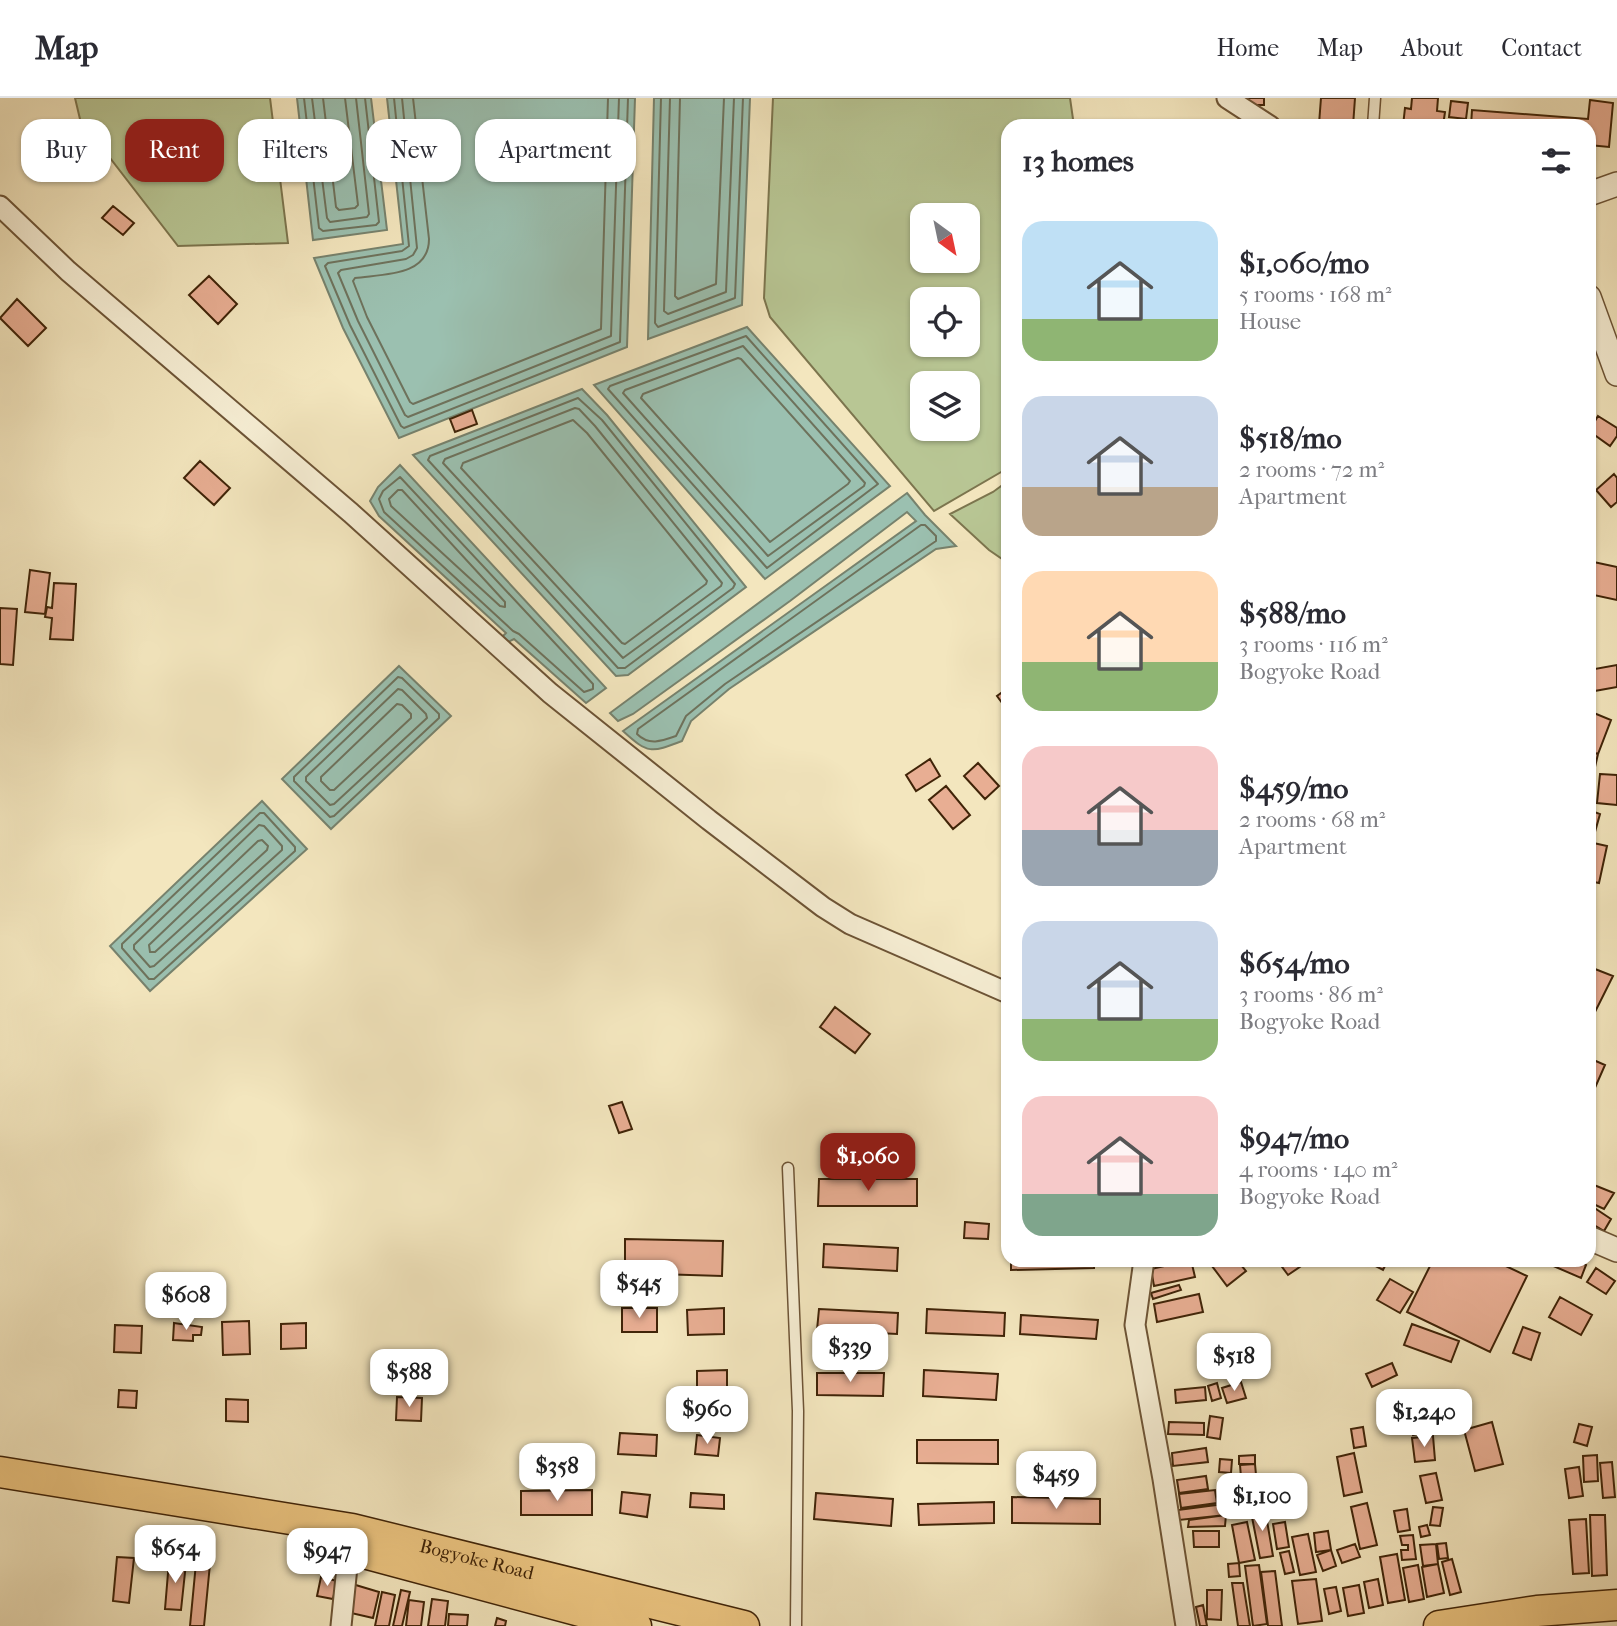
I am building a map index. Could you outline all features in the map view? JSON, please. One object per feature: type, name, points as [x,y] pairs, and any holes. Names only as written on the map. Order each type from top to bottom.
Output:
[{"type":"main road","name":"Bogyoke Road","points":[[0,1472],[350,1539],[744,1626]]},
{"type":"main road","name":"Bogyoke Road","points":[[0,1493],[350,1539],[636,1626]]},
{"type":"main road","points":[[1438,1626],[1537,1611],[1617,1605]]},
{"type":"main road","points":[[1560,1626],[1617,1622]]},
{"type":"street","points":[[1227,98],[1259,119]]},
{"type":"street","points":[[1596,192],[1617,184]]},
{"type":"street","points":[[0,206],[68,271],[351,513],[550,693],[709,820],[822,907],[850,924],[1001,990]]},
{"type":"street","points":[[1596,316],[1617,374]]},
{"type":"street","points":[[1596,1241],[1617,1250]]},
{"type":"street","points":[[1143,1267],[1135,1325],[1186,1626]]},
{"type":"street","points":[[341,1626],[350,1539]]},
{"type":"lane","points":[[1374,119],[1375,98]]},
{"type":"lane","points":[[788,1168],[799,1411],[796,1626]]},
{"type":"green space","points":[[75,98],[270,98],[273,119],[238,119],[238,182],[280,182],[288,243],[178,246],[129,182],[224,182],[224,119],[125,119],[125,177],[111,159],[111,119],[80,119]]},
{"type":"green space","points":[[773,98],[1070,98],[1073,119],[1001,119],[1001,472],[934,511],[770,317],[764,298]]},
{"type":"green space","points":[[1001,486],[1001,558],[950,514]]},
{"type":"water","points":[[297,98],[371,98],[374,119],[366,119],[366,182],[381,182],[387,230],[313,240],[306,182],[352,182],[352,119],[299,119]]},
{"type":"water","points":[[387,98],[635,98],[634,119],[475,119],[475,182],[632,182],[627,347],[399,438],[343,328],[314,258],[403,244],[396,182],[461,182],[461,119],[389,119]]},
{"type":"water","points":[[654,98],[750,98],[742,305],[648,339]]},
{"type":"water","points":[[747,327],[890,486],[765,579],[594,385]]},
{"type":"water","points":[[582,389],[607,415],[746,587],[628,675],[616,676],[413,455]]},
{"type":"water","points":[[400,465],[606,688],[586,703],[514,639],[506,643],[502,637],[506,633],[379,516],[370,501],[378,487]]},
{"type":"water","points":[[907,493],[956,546],[936,549],[729,689],[691,721],[682,741],[663,748],[650,749],[638,744],[623,731],[916,521],[907,512],[790,601],[633,714],[618,721],[610,713]]},
{"type":"water","points":[[399,666],[451,716],[331,829],[282,779]]},
{"type":"water","points":[[262,801],[307,849],[150,991],[110,946]]},
{"type":"building","points":[[1246,98],[1264,98],[1264,105],[1246,105]]},
{"type":"building","points":[[1321,98],[1355,98],[1354,119],[1319,119]]},
{"type":"building","points":[[1412,98],[1438,98],[1437,111],[1445,112],[1444,119],[1404,119],[1405,108],[1411,109]]},
{"type":"building","points":[[1590,100],[1613,103],[1609,147],[1596,146],[1596,119],[1588,119]]},
{"type":"building","points":[[1451,101],[1468,103],[1466,119],[1449,117]]},
{"type":"building","points":[[1472,110],[1588,119],[1471,119]]},
{"type":"building","points":[[113,206],[134,223],[123,235],[102,218]]},
{"type":"building","points":[[209,276],[237,304],[218,324],[189,295]]},
{"type":"building","points":[[17,299],[46,328],[28,346],[0,318]]},
{"type":"building","points":[[472,410],[477,424],[455,432],[450,419]]},
{"type":"building","points":[[1598,416],[1617,428],[1617,436],[1610,446],[1596,436]]},
{"type":"building","points":[[200,461],[230,488],[214,505],[184,478]]},
{"type":"building","points":[[1614,474],[1617,478],[1617,502],[1611,507],[1596,490]]},
{"type":"building","points":[[1596,562],[1617,567],[1617,600],[1596,596]]},
{"type":"building","points":[[30,570],[50,573],[45,614],[25,612]]},
{"type":"building","points":[[54,583],[76,584],[73,640],[50,639],[52,618],[45,617],[47,607],[52,608]]},
{"type":"building","points":[[0,608],[17,609],[13,665],[0,664]]},
{"type":"building","points":[[1617,665],[1617,687],[1596,691],[1596,669]]},
{"type":"building","points":[[1596,714],[1611,720],[1596,753]]},
{"type":"building","points":[[930,759],[940,776],[916,791],[906,775]]},
{"type":"building","points":[[978,763],[999,786],[985,799],[964,776]]},
{"type":"building","points":[[1600,774],[1617,775],[1617,805],[1597,803]]},
{"type":"building","points":[[946,786],[970,815],[953,829],[929,800]]},
{"type":"building","points":[[1596,813],[1600,814],[1596,828]]},
{"type":"building","points":[[1596,844],[1607,846],[1599,883],[1596,882]]},
{"type":"building","points":[[1596,969],[1613,976],[1596,1010]]},
{"type":"building","points":[[835,1007],[870,1034],[855,1053],[820,1027]]},
{"type":"building","points":[[1596,1061],[1605,1065],[1596,1086]]},
{"type":"building","points":[[622,1102],[632,1129],[619,1133],[609,1106]]},
{"type":"building","points":[[819,1179],[917,1179],[917,1206],[818,1206]]},
{"type":"building","points":[[1596,1186],[1614,1193],[1604,1209],[1596,1205]]},
{"type":"building","points":[[1596,1209],[1611,1219],[1604,1231],[1596,1226]]},
{"type":"building","points":[[965,1222],[989,1224],[988,1239],[964,1238]]},
{"type":"building","points":[[625,1239],[723,1241],[722,1276],[625,1273]]},
{"type":"building","points":[[824,1244],[898,1248],[897,1271],[823,1267]]},
{"type":"building","points":[[1011,1267],[1094,1267],[1094,1268],[1011,1270]]},
{"type":"building","points":[[1193,1267],[1195,1277],[1154,1286],[1151,1269]]},
{"type":"building","points":[[1213,1267],[1243,1267],[1246,1271],[1227,1286]]},
{"type":"building","points":[[1282,1267],[1300,1267],[1288,1275]]},
{"type":"building","points":[[1430,1267],[1508,1267],[1527,1276],[1490,1352],[1407,1312]]},
{"type":"building","points":[[1556,1267],[1585,1267],[1581,1278]]},
{"type":"building","points":[[1596,1268],[1615,1281],[1606,1294],[1587,1282]]},
{"type":"building","points":[[1390,1279],[1413,1292],[1400,1313],[1377,1300]]},
{"type":"building","points":[[1179,1285],[1181,1290],[1153,1299],[1151,1293]]},
{"type":"building","points":[[1199,1294],[1203,1312],[1157,1322],[1154,1304]]},
{"type":"building","points":[[1560,1297],[1592,1315],[1581,1335],[1549,1317]]},
{"type":"building","points":[[622,1308],[657,1308],[657,1332],[622,1332]]},
{"type":"building","points":[[724,1308],[724,1334],[688,1335],[687,1310]]},
{"type":"building","points":[[819,1309],[898,1313],[897,1334],[817,1330]]},
{"type":"building","points":[[927,1309],[1005,1313],[1004,1336],[926,1333]]},
{"type":"building","points":[[1021,1315],[1098,1320],[1096,1339],[1020,1334]]},
{"type":"building","points":[[249,1321],[250,1354],[223,1355],[222,1322]]},
{"type":"building","points":[[174,1323],[202,1327],[201,1335],[193,1335],[193,1341],[173,1340]]},
{"type":"building","points":[[306,1323],[306,1348],[281,1349],[281,1324]]},
{"type":"building","points":[[1412,1324],[1459,1341],[1451,1362],[1404,1345]]},
{"type":"building","points":[[115,1325],[142,1326],[141,1353],[114,1352]]},
{"type":"building","points":[[1523,1327],[1540,1333],[1531,1360],[1513,1353]]},
{"type":"building","points":[[1392,1363],[1397,1375],[1372,1387],[1366,1374]]},
{"type":"building","points":[[727,1370],[727,1392],[697,1393],[697,1371]]},
{"type":"building","points":[[924,1370],[998,1374],[996,1400],[923,1396]]},
{"type":"building","points":[[817,1373],[884,1373],[883,1396],[817,1395]]},
{"type":"building","points":[[1241,1382],[1246,1398],[1227,1403],[1222,1388]]},
{"type":"building","points":[[1217,1383],[1221,1398],[1212,1401],[1208,1386]]},
{"type":"building","points":[[1205,1387],[1206,1400],[1176,1403],[1175,1390]]},
{"type":"building","points":[[119,1390],[137,1391],[136,1408],[118,1407]]},
{"type":"building","points":[[397,1397],[422,1398],[421,1421],[396,1420]]},
{"type":"building","points":[[226,1399],[248,1400],[248,1422],[226,1421]]},
{"type":"building","points":[[1424,1408],[1430,1431],[1413,1435],[1407,1412]]},
{"type":"building","points":[[1210,1416],[1223,1418],[1220,1439],[1207,1437]]},
{"type":"building","points":[[1169,1422],[1204,1423],[1204,1435],[1168,1434]]},
{"type":"building","points":[[1492,1422],[1503,1464],[1475,1471],[1464,1430]]},
{"type":"building","points":[[1579,1424],[1592,1427],[1587,1446],[1574,1442]]},
{"type":"building","points":[[1363,1427],[1366,1446],[1354,1448],[1351,1429]]},
{"type":"building","points":[[620,1433],[657,1435],[656,1456],[618,1454]]},
{"type":"building","points":[[697,1435],[720,1438],[718,1456],[695,1454]]},
{"type":"building","points":[[1433,1436],[1435,1460],[1415,1462],[1412,1438]]},
{"type":"building","points":[[917,1440],[998,1440],[998,1464],[917,1463]]},
{"type":"building","points":[[1206,1448],[1208,1462],[1173,1466],[1172,1453]]},
{"type":"building","points":[[1354,1453],[1362,1492],[1344,1496],[1337,1457]]},
{"type":"building","points":[[1255,1455],[1255,1464],[1239,1464],[1239,1456]]},
{"type":"building","points":[[1597,1455],[1598,1481],[1584,1482],[1583,1456]]},
{"type":"building","points":[[1220,1459],[1232,1460],[1231,1473],[1219,1472]]},
{"type":"building","points":[[1612,1462],[1615,1497],[1603,1498],[1600,1463]]},
{"type":"building","points":[[1255,1464],[1256,1475],[1241,1477],[1240,1465]]},
{"type":"building","points":[[1579,1467],[1583,1496],[1569,1498],[1565,1469]]},
{"type":"building","points":[[1436,1473],[1442,1500],[1426,1503],[1420,1476]]},
{"type":"building","points":[[1256,1475],[1259,1486],[1244,1490],[1242,1478]]},
{"type":"building","points":[[1206,1476],[1208,1489],[1179,1493],[1177,1480]]},
{"type":"building","points":[[1273,1480],[1278,1499],[1267,1501],[1263,1483]]},
{"type":"building","points":[[1261,1488],[1264,1504],[1247,1507],[1244,1491]]},
{"type":"building","points":[[592,1490],[592,1515],[521,1515],[521,1491]]},
{"type":"building","points":[[1215,1490],[1217,1503],[1181,1508],[1179,1494]]},
{"type":"building","points":[[1240,1491],[1242,1507],[1229,1509],[1227,1493]]},
{"type":"building","points":[[622,1492],[650,1495],[647,1517],[620,1513]]},
{"type":"building","points":[[691,1493],[724,1495],[724,1509],[690,1507]]},
{"type":"building","points":[[816,1493],[893,1499],[891,1526],[814,1519]]},
{"type":"building","points":[[1012,1497],[1100,1499],[1100,1524],[1012,1523]]},
{"type":"building","points":[[994,1502],[994,1523],[919,1525],[918,1504]]},
{"type":"building","points":[[1367,1503],[1377,1545],[1360,1549],[1351,1507]]},
{"type":"building","points":[[1224,1504],[1226,1515],[1179,1520],[1178,1510]]},
{"type":"building","points":[[1433,1507],[1443,1508],[1440,1526],[1430,1525]]},
{"type":"building","points":[[1265,1509],[1273,1556],[1260,1558],[1251,1512]]},
{"type":"building","points":[[1407,1509],[1410,1530],[1398,1532],[1394,1511]]},
{"type":"building","points":[[1226,1515],[1225,1526],[1188,1527],[1189,1520]]},
{"type":"building","points":[[1590,1515],[1605,1515],[1607,1575],[1592,1576]]},
{"type":"building","points":[[1586,1519],[1589,1573],[1573,1574],[1569,1520]]},
{"type":"building","points":[[1247,1522],[1255,1560],[1239,1563],[1232,1525]]},
{"type":"building","points":[[1285,1522],[1289,1547],[1277,1549],[1273,1524]]},
{"type":"building","points":[[1427,1525],[1430,1535],[1421,1537],[1419,1527]]},
{"type":"building","points":[[1193,1531],[1219,1531],[1219,1547],[1194,1547]]},
{"type":"building","points":[[1328,1531],[1331,1550],[1316,1552],[1314,1533]]},
{"type":"building","points":[[1308,1534],[1316,1572],[1300,1575],[1292,1537]]},
{"type":"building","points":[[1413,1535],[1416,1559],[1402,1560],[1401,1550],[1408,1550],[1408,1545],[1402,1545],[1400,1536]]},
{"type":"building","points":[[1446,1543],[1448,1558],[1439,1559],[1437,1544]]},
{"type":"building","points":[[1355,1544],[1360,1557],[1342,1563],[1337,1550]]},
{"type":"building","points":[[1436,1544],[1438,1564],[1423,1566],[1420,1545]]},
{"type":"building","points":[[1331,1550],[1336,1566],[1323,1571],[1317,1555]]},
{"type":"building","points":[[1289,1551],[1294,1572],[1285,1574],[1280,1553]]},
{"type":"building","points":[[1397,1554],[1405,1600],[1388,1603],[1380,1557]]},
{"type":"building","points":[[117,1557],[134,1558],[129,1603],[113,1601]]},
{"type":"building","points":[[1452,1559],[1461,1592],[1450,1595],[1442,1562]]},
{"type":"building","points":[[169,1561],[186,1563],[181,1610],[165,1609]]},
{"type":"building","points":[[196,1563],[210,1564],[204,1626],[190,1626]]},
{"type":"building","points":[[1239,1563],[1240,1576],[1229,1577],[1228,1564]]},
{"type":"building","points":[[1438,1564],[1444,1593],[1427,1597],[1422,1567]]},
{"type":"building","points":[[1259,1565],[1267,1624],[1253,1626],[1245,1566]]},
{"type":"building","points":[[1418,1565],[1424,1599],[1409,1602],[1403,1568]]},
{"type":"building","points":[[1275,1571],[1282,1626],[1268,1626],[1261,1572]]},
{"type":"building","points":[[321,1577],[337,1581],[333,1599],[317,1596]]},
{"type":"building","points":[[1316,1579],[1322,1621],[1298,1624],[1292,1581]]},
{"type":"building","points":[[1378,1579],[1383,1605],[1369,1608],[1364,1582]]},
{"type":"building","points":[[349,1583],[379,1592],[373,1618],[351,1613]]},
{"type":"building","points":[[1232,1583],[1243,1583],[1250,1626],[1238,1626]]},
{"type":"building","points":[[1359,1585],[1364,1613],[1348,1616],[1343,1588]]},
{"type":"building","points":[[1336,1587],[1341,1611],[1329,1614],[1324,1589]]},
{"type":"building","points":[[401,1590],[410,1592],[402,1626],[393,1626]]},
{"type":"building","points":[[1207,1590],[1222,1590],[1221,1620],[1207,1619]]},
{"type":"building","points":[[382,1592],[395,1595],[389,1626],[375,1626]]},
{"type":"building","points":[[432,1599],[448,1601],[445,1626],[428,1626]]},
{"type":"building","points":[[409,1600],[424,1602],[421,1626],[406,1626]]},
{"type":"building","points":[[1203,1605],[1207,1626],[1200,1626],[1196,1607]]},
{"type":"building","points":[[449,1614],[468,1615],[467,1626],[448,1626]]},
{"type":"building","points":[[497,1618],[506,1621],[505,1626],[495,1626]]}]
